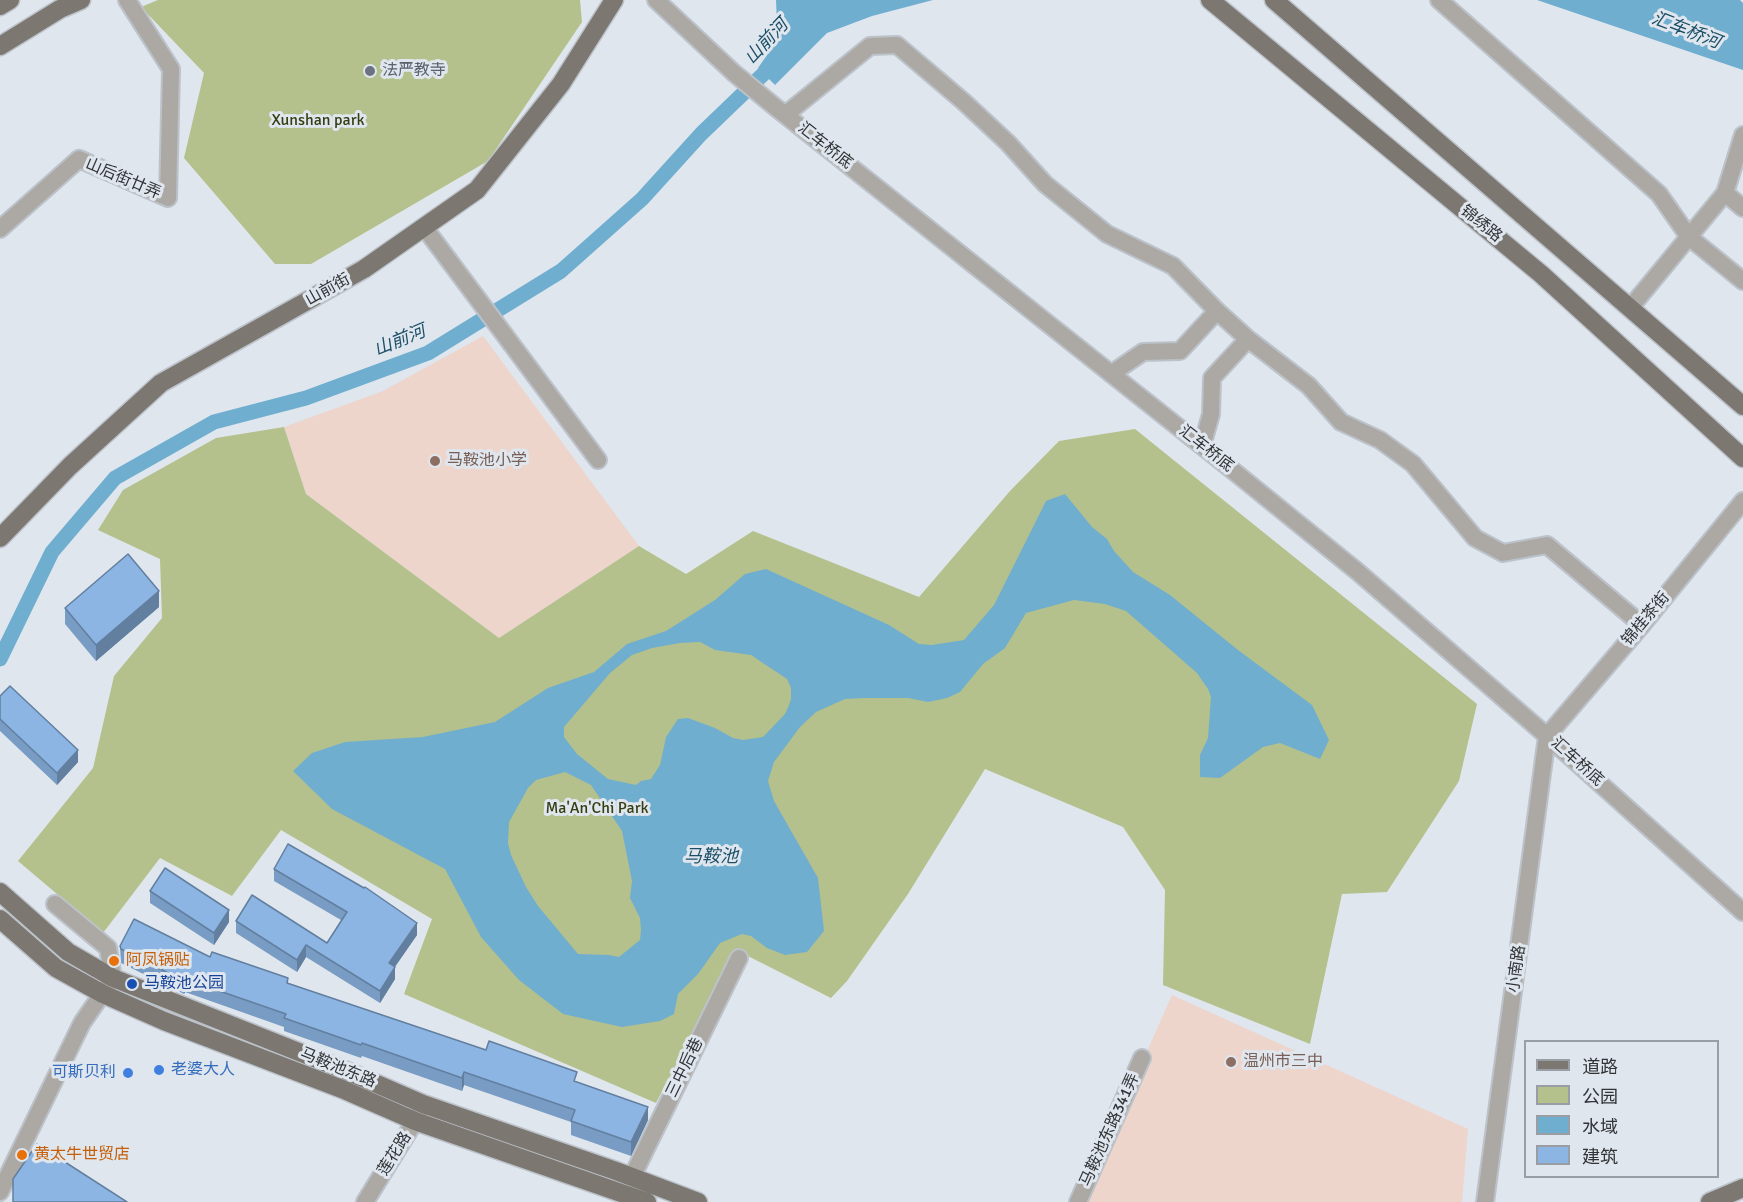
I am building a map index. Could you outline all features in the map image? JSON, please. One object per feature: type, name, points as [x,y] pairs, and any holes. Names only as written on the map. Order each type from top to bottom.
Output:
[{"type":"main road","points":[[0,6],[10,0]]},
{"type":"main road","points":[[1,45],[60,9],[81,0]]},
{"type":"main road","name":"山前街","points":[[0,538],[70,466],[161,383],[364,269],[477,190],[561,84],[614,0]]},
{"type":"main road","name":"锦绣路","points":[[1210,0],[1541,274],[1743,458]]},
{"type":"main road","name":"锦绣路","points":[[1274,0],[1743,406]]},
{"type":"main road","name":"马鞍池东路","points":[[0,892],[68,952],[113,978],[423,1104],[698,1202]]},
{"type":"main road","name":"马鞍池东路","points":[[0,919],[56,968],[103,994],[164,1021],[342,1089],[415,1121],[647,1202]]},
{"type":"main road","points":[[1710,1202],[1743,1188]]},
{"type":"street","name":"山后街廿弄","points":[[0,229],[79,159],[168,198],[171,69],[127,0]]},
{"type":"street","name":"汇车桥底","points":[[656,0],[734,73],[1358,572],[1547,736],[1743,912]]},
{"type":"street","points":[[1439,0],[1659,194],[1689,237],[1743,281]]},
{"type":"street","points":[[780,110],[870,46],[897,45],[1008,143],[1045,184],[1107,234],[1173,266],[1248,339],[1309,386],[1341,422],[1380,440],[1413,464],[1475,538],[1503,553],[1547,545],[1642,625]]},
{"type":"street","points":[[1630,308],[1725,193],[1743,135]]},
{"type":"street","points":[[1725,193],[1743,208]]},
{"type":"street","points":[[424,227],[598,460]]},
{"type":"street","points":[[1111,374],[1143,352],[1180,351],[1217,311]]},
{"type":"street","points":[[1202,446],[1210,414],[1212,378],[1248,339]]},
{"type":"street","name":"锦桂茶街","points":[[1547,736],[1642,625],[1743,501]]},
{"type":"street","name":"小南路","points":[[1485,1202],[1547,736]]},
{"type":"street","points":[[0,1192],[82,1023],[113,978],[108,948],[55,904]]},
{"type":"street","name":"三中后巷","points":[[632,1177],[739,958]]},
{"type":"street","name":"马鞍池东路341弄","points":[[1078,1202],[1142,1058]]},
{"type":"street","name":"莲花路","points":[[364,1202],[415,1121],[423,1104]]},
{"type":"shaded area","name":"马鞍池小学","points":[[483,336],[639,546],[499,638],[306,494],[284,427],[383,391]]},
{"type":"shaded area","name":"温州市三中","points":[[1172,995],[1468,1129],[1462,1202],[1080,1202]]},
{"type":"green space","name":"Xunshan park","points":[[158,0],[580,0],[582,22],[488,161],[311,264],[275,264],[184,158],[204,73],[141,7]]},
{"type":"green space","name":"Ma'An'Chi Park","points":[[284,427],[306,494],[499,638],[639,546],[686,574],[753,531],[919,597],[1010,491],[1059,441],[1135,429],[1477,704],[1459,781],[1387,892],[1342,894],[1310,1044],[1163,985],[1165,890],[1123,827],[985,769],[908,894],[847,981],[831,998],[736,950],[656,1103],[404,994],[432,919],[281,830],[232,896],[160,858],[103,933],[18,861],[93,768],[114,676],[162,618],[160,559],[98,530],[123,490],[216,438]]},
{"type":"water","points":[[776,0],[933,0],[872,16],[827,33],[775,85],[758,68],[769,52],[777,25]]},
{"type":"water","name":"汇车桥河","points":[[1537,0],[1740,0],[1743,3],[1743,70]]},
{"type":"water","name":"马鞍池","points":[[1065,494],[1092,527],[1107,539],[1114,551],[1133,572],[1170,595],[1238,650],[1312,705],[1329,740],[1320,759],[1280,743],[1263,747],[1220,778],[1200,777],[1200,755],[1208,738],[1211,697],[1197,673],[1126,611],[1105,604],[1074,600],[1026,613],[1005,648],[983,664],[960,692],[947,698],[928,702],[908,698],[845,699],[816,712],[800,727],[774,762],[768,781],[774,801],[818,878],[824,931],[807,952],[785,955],[767,948],[751,936],[742,934],[720,943],[698,974],[678,994],[674,1014],[660,1021],[622,1027],[563,1014],[519,980],[481,937],[445,869],[332,809],[293,771],[312,753],[345,742],[423,737],[495,722],[548,688],[594,672],[627,644],[666,631],[715,600],[745,574],[766,569],[889,625],[919,644],[932,645],[964,640],[994,605],[1046,501]],"holes":[[[700,642],[715,650],[751,655],[787,679],[791,688],[789,705],[785,714],[763,737],[743,740],[733,738],[715,728],[688,718],[678,719],[666,737],[660,765],[651,779],[641,781],[636,785],[608,779],[577,754],[564,737],[564,727],[610,673],[632,655],[652,648]],[[565,772],[591,785],[622,831],[632,881],[630,898],[640,918],[641,930],[640,940],[619,957],[578,954],[538,906],[511,855],[508,843],[509,822],[528,788],[536,780]]]},
{"type":"building","points":[[128,554],[159,591],[96,645],[65,608]]},
{"type":"building","points":[[10,686],[78,750],[57,773],[0,719],[0,696]]},
{"type":"building","points":[[288,844],[365,887],[417,923],[389,963],[395,967],[380,991],[306,945],[297,960],[236,921],[252,895],[327,943],[347,912],[274,869]]},
{"type":"building","points":[[165,868],[229,910],[214,933],[150,891]]},
{"type":"building","points":[[134,919],[210,957],[212,952],[288,978],[287,983],[486,1050],[489,1041],[577,1072],[574,1081],[648,1107],[631,1142],[571,1121],[575,1110],[464,1072],[462,1078],[284,1018],[286,1014],[185,979],[184,981],[121,949],[120,946]]},
{"type":"building","points":[[37,1144],[127,1202],[13,1202],[13,1179]]},
{"type":"waterway","name":"山前河","points":[[0,659],[52,552],[115,478],[214,422],[306,398],[428,353],[561,271],[642,199],[701,134],[778,60]]},
{"type":"place","name":"法严教寺","points":[[370,71]]},
{"type":"place","name":"马鞍池小学","points":[[435,461]]},
{"type":"place","name":"阿凤锅贴","points":[[114,961]]},
{"type":"place","name":"马鞍池公园","points":[[132,984]]},
{"type":"place","name":"温州市三中","points":[[1231,1062]]},
{"type":"place","name":"老婆大人","points":[[159,1070]]},
{"type":"place","name":"可斯贝利","points":[[128,1073]]},
{"type":"place","name":"黄太牛世贸店","points":[[22,1155]]}]
